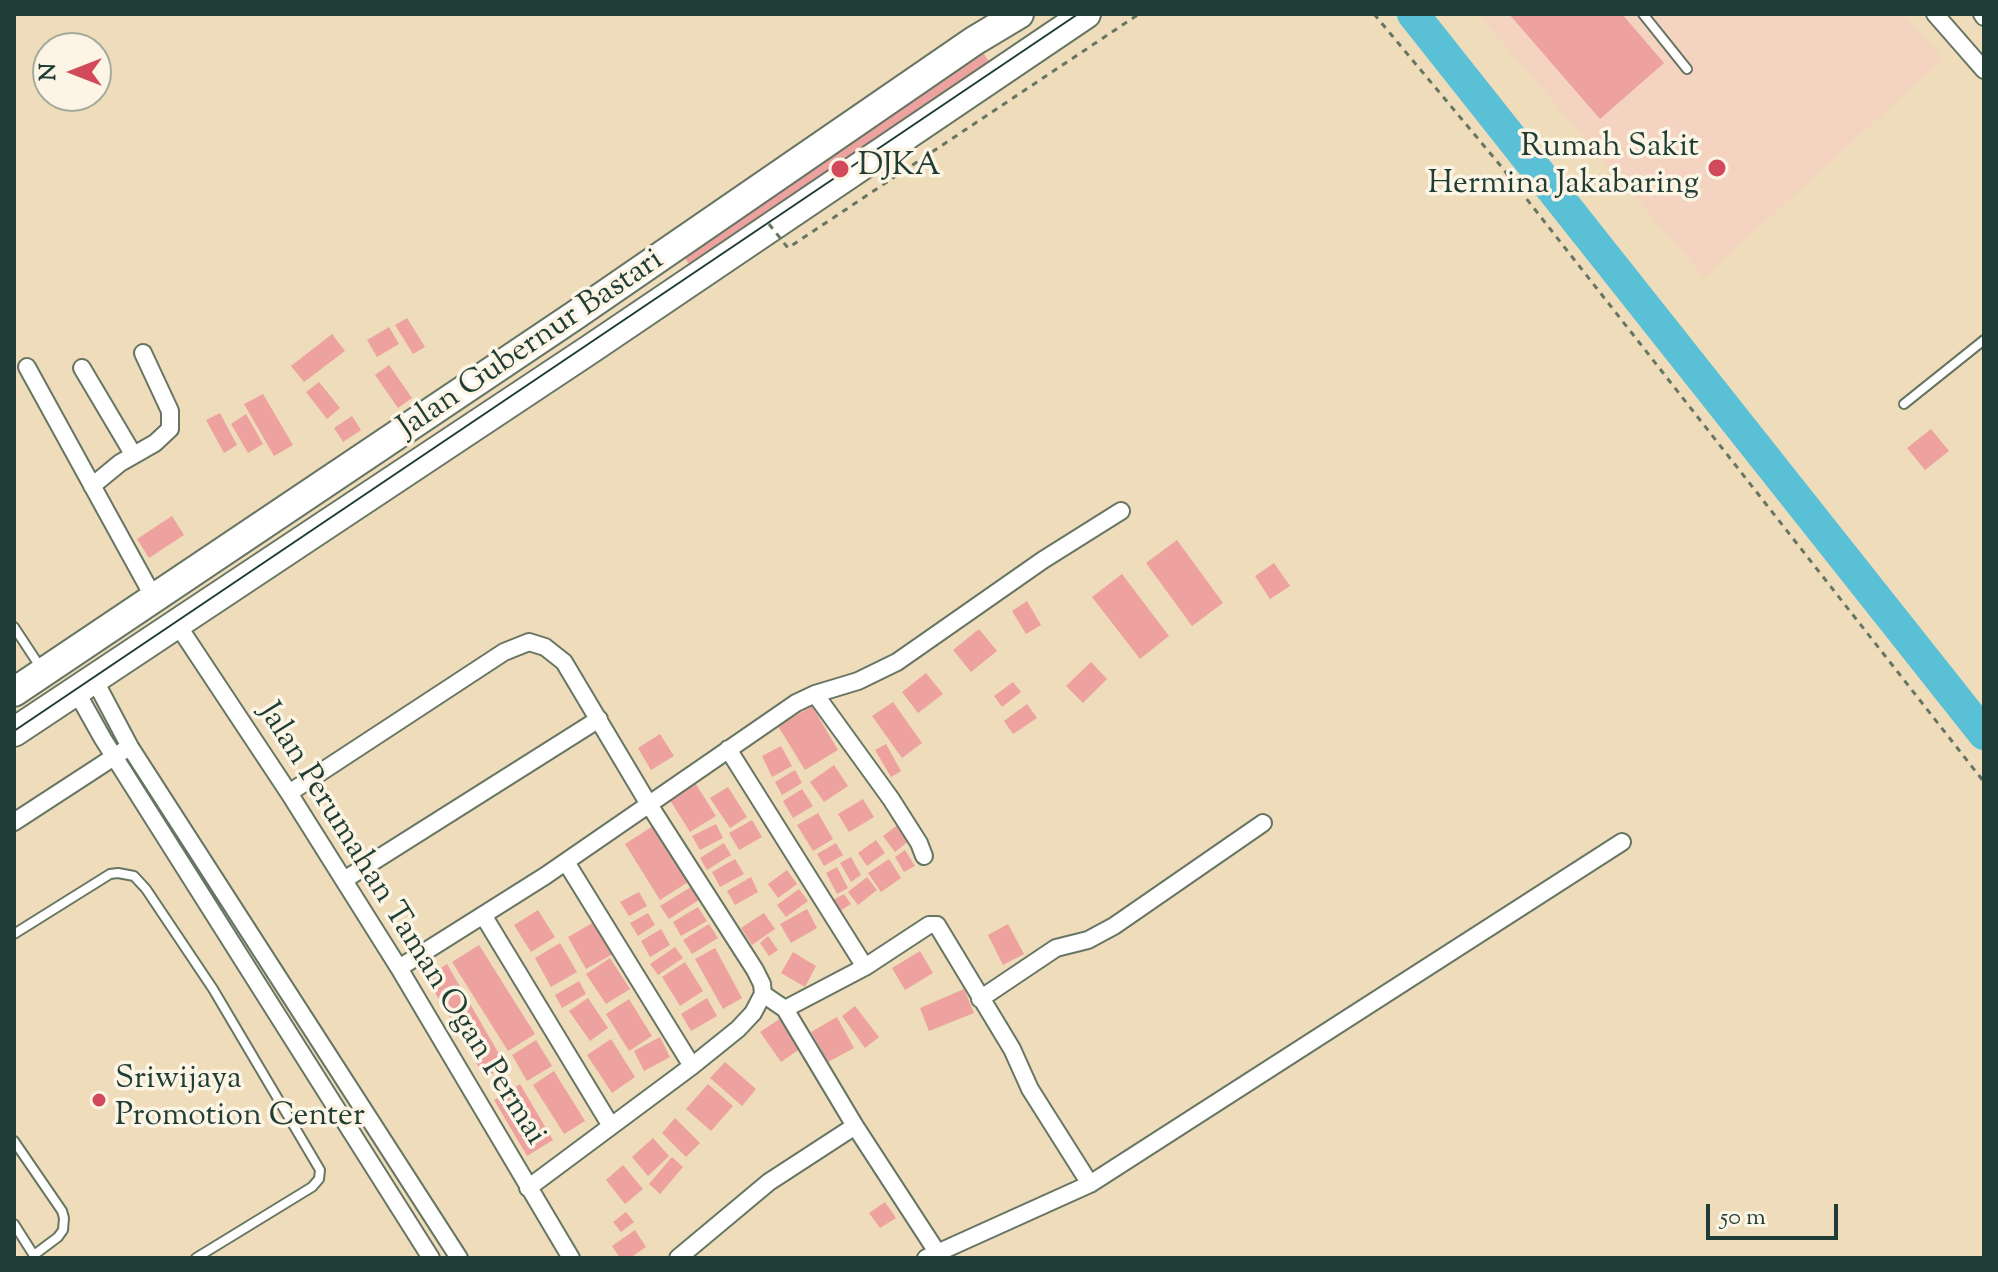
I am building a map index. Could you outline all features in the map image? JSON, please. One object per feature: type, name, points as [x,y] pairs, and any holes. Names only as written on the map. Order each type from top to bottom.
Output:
[{"type":"highway","name":"Jalan Gubernur Bastari","points":[[14,692],[574,316],[961,50],[1019,14]]},
{"type":"highway","name":"Jalan Gubernur Bastari","points":[[14,732],[89,694],[177,624],[1086,14]]},
{"type":"highway","points":[[574,316],[589,350]]},
{"type":"street","points":[[1935,14],[1984,70]]},
{"type":"street","points":[[92,486],[133,454],[165,435],[171,421],[170,411],[143,353]]},
{"type":"street","points":[[27,367],[154,598]]},
{"type":"street","points":[[82,368],[133,454]]},
{"type":"street","points":[[399,968],[566,862],[796,703],[858,681],[897,662],[1121,511]]},
{"type":"street","name":"Jalan Perumahan Taman Ogan Permai","points":[[177,624],[289,793],[399,968],[571,1258]]},
{"type":"street","points":[[289,793],[504,652],[529,642],[545,647],[564,662],[648,803],[755,970],[763,994],[753,1013],[738,1029],[528,1188]]},
{"type":"street","points":[[89,694],[120,730],[459,1258]]},
{"type":"street","points":[[89,694],[103,739],[431,1258]]},
{"type":"street","points":[[815,694],[891,799],[924,856]]},
{"type":"street","points":[[344,880],[599,719]]},
{"type":"street","points":[[14,822],[130,747]]},
{"type":"street","points":[[728,749],[865,967]]},
{"type":"street","points":[[980,999],[1056,948],[1088,940],[1114,926],[1263,823]]},
{"type":"street","points":[[763,994],[785,1009],[932,1255],[1090,1184],[1622,842]]},
{"type":"street","points":[[566,862],[692,1066]]},
{"type":"street","points":[[483,915],[611,1126]]},
{"type":"street","points":[[785,1009],[865,967],[929,925],[937,925],[1012,1049],[1030,1089],[1090,1184]]},
{"type":"street","points":[[678,1258],[769,1182],[855,1126]]},
{"type":"lane","points":[[1643,14],[1687,69]]},
{"type":"lane","points":[[1904,404],[1984,340]]},
{"type":"lane","points":[[14,627],[44,672]]},
{"type":"lane","points":[[14,934],[110,874],[134,876],[213,989],[320,1170],[319,1179],[312,1187],[196,1258]]},
{"type":"lane","points":[[14,1141],[64,1218],[63,1230],[58,1237],[35,1256],[14,1224]]},
{"type":"path","points":[[769,224],[788,248],[1139,14]]},
{"type":"path","points":[[1374,14],[1500,165],[1984,782]]},
{"type":"shaded area","name":"Rumah Sakit Hermina Jakabaring","points":[[1478,14],[1903,14],[1943,59],[1704,277]]},
{"type":"building","points":[[1509,14],[1622,14],[1664,63],[1600,119]]},
{"type":"building","points":[[978,45],[1005,86],[706,289],[678,248]]},
{"type":"building","points":[[407,318],[425,347],[413,354],[395,325]]},
{"type":"building","points":[[389,327],[399,344],[377,357],[367,340]]},
{"type":"building","points":[[332,334],[345,351],[304,382],[291,366]]},
{"type":"building","points":[[389,365],[412,398],[398,408],[375,375]]},
{"type":"building","points":[[319,382],[340,408],[327,419],[306,392]]},
{"type":"building","points":[[263,394],[293,445],[274,456],[244,404]]},
{"type":"building","points":[[220,413],[237,445],[224,453],[206,420]]},
{"type":"building","points":[[246,414],[263,444],[248,453],[231,424]]},
{"type":"building","points":[[352,416],[361,430],[343,442],[334,428]]},
{"type":"building","points":[[1931,429],[1949,451],[1925,470],[1907,448]]},
{"type":"building","points":[[172,516],[184,535],[149,558],[137,539]]},
{"type":"building","points":[[1177,540],[1223,603],[1192,626],[1146,563]]},
{"type":"building","points":[[1274,563],[1290,586],[1270,599],[1255,576]]},
{"type":"building","points":[[1122,574],[1169,636],[1140,659],[1092,597]]},
{"type":"building","points":[[1027,601],[1041,625],[1026,634],[1012,611]]},
{"type":"building","points":[[979,629],[997,651],[971,672],[953,650]]},
{"type":"building","points":[[1091,662],[1107,679],[1083,703],[1066,686]]},
{"type":"building","points":[[926,673],[943,694],[918,713],[902,692]]},
{"type":"building","points":[[1013,682],[1021,692],[1002,707],[994,696]]},
{"type":"building","points":[[893,702],[922,743],[902,758],[872,716]]},
{"type":"building","points":[[1027,704],[1037,718],[1013,734],[1004,721]]},
{"type":"building","points":[[812,706],[838,750],[805,770],[778,726]]},
{"type":"building","points":[[660,734],[674,756],[651,770],[638,748]]},
{"type":"building","points":[[886,744],[901,771],[891,777],[875,750]]},
{"type":"building","points":[[781,746],[792,766],[772,777],[762,756]]},
{"type":"building","points":[[834,765],[848,786],[824,802],[810,782]]},
{"type":"building","points":[[795,770],[802,783],[782,795],[775,782]]},
{"type":"building","points":[[694,781],[716,816],[690,832],[668,797]]},
{"type":"building","points":[[728,787],[747,817],[730,828],[710,798]]},
{"type":"building","points":[[802,789],[813,806],[793,818],[783,801]]},
{"type":"building","points":[[863,799],[874,817],[849,832],[838,814]]},
{"type":"building","points":[[818,813],[833,839],[813,851],[797,825]]},
{"type":"building","points":[[752,820],[762,837],[739,850],[729,833]]},
{"type":"building","points":[[716,824],[723,838],[700,850],[692,836]]},
{"type":"building","points":[[899,824],[910,840],[895,852],[883,836]]},
{"type":"building","points":[[653,826],[688,882],[660,900],[625,844]]},
{"type":"building","points":[[876,840],[885,853],[867,866],[858,853]]},
{"type":"building","points":[[724,843],[731,855],[707,870],[700,858]]},
{"type":"building","points":[[836,843],[843,855],[824,866],[817,854]]},
{"type":"building","points":[[905,850],[915,866],[904,872],[895,857]]},
{"type":"building","points":[[851,857],[861,875],[851,882],[840,863]]},
{"type":"building","points":[[735,859],[744,874],[720,887],[712,872]]},
{"type":"building","points":[[889,859],[901,878],[881,892],[868,873]]},
{"type":"building","points":[[837,867],[848,888],[837,894],[826,873]]},
{"type":"building","points":[[787,870],[797,884],[778,898],[768,884]]},
{"type":"building","points":[[751,877],[758,892],[735,905],[727,891]]},
{"type":"building","points":[[867,877],[877,890],[858,905],[848,892]]},
{"type":"building","points":[[691,887],[699,900],[669,919],[660,906]]},
{"type":"building","points":[[799,889],[808,901],[786,917],[777,905]]},
{"type":"building","points":[[639,892],[647,906],[629,916],[620,902]]},
{"type":"building","points":[[844,894],[851,904],[840,911],[833,900]]},
{"type":"building","points":[[698,907],[707,921],[681,936],[673,922]]},
{"type":"building","points":[[807,909],[817,928],[791,943],[780,924]]},
{"type":"building","points":[[538,910],[555,937],[531,952],[514,925]]},
{"type":"building","points":[[648,913],[655,925],[638,936],[630,923]]},
{"type":"building","points":[[764,913],[775,929],[752,945],[741,928]]},
{"type":"building","points":[[594,922],[613,954],[586,969],[568,937]]},
{"type":"building","points":[[709,924],[718,938],[692,954],[683,940]]},
{"type":"building","points":[[1008,924],[1024,954],[1003,965],[988,935]]},
{"type":"building","points":[[661,929],[670,945],[650,957],[641,941]]},
{"type":"building","points":[[768,936],[778,950],[769,956],[760,943]]},
{"type":"building","points":[[560,943],[577,972],[551,987],[535,958]]},
{"type":"building","points":[[479,945],[535,1034],[508,1051],[452,962]]},
{"type":"building","points":[[675,947],[683,958],[658,975],[650,964]]},
{"type":"building","points":[[715,948],[742,998],[723,1009],[695,959]]},
{"type":"building","points":[[920,951],[933,973],[905,990],[892,968]]},
{"type":"building","points":[[793,952],[816,966],[805,987],[781,973]]},
{"type":"building","points":[[610,958],[630,989],[606,1004],[586,974]]},
{"type":"building","points":[[685,962],[703,991],[680,1006],[662,977]]},
{"type":"building","points":[[447,964],[506,1066],[485,1078],[426,977]]},
{"type":"building","points":[[579,981],[586,994],[562,1008],[555,995]]},
{"type":"building","points":[[964,989],[974,1013],[929,1031],[920,1008]]},
{"type":"building","points":[[588,998],[608,1028],[590,1041],[569,1011]]},
{"type":"building","points":[[707,998],[717,1016],[691,1031],[681,1014]]},
{"type":"building","points":[[629,999],[652,1036],[629,1051],[606,1014]]},
{"type":"building","points":[[855,1006],[879,1037],[865,1048],[842,1016]]},
{"type":"building","points":[[784,1016],[804,1046],[781,1062],[760,1032]]},
{"type":"building","points":[[837,1017],[854,1048],[828,1062],[811,1032]]},
{"type":"building","points":[[660,1037],[670,1057],[644,1071],[634,1051]]},
{"type":"building","points":[[611,1039],[635,1077],[612,1093],[587,1055]]},
{"type":"building","points":[[536,1040],[552,1066],[527,1081],[512,1055]]},
{"type":"building","points":[[725,1062],[756,1089],[742,1106],[710,1078]]},
{"type":"building","points":[[554,1071],[585,1121],[564,1134],[533,1085]]},
{"type":"building","points":[[520,1084],[553,1140],[527,1156],[494,1100]]},
{"type":"building","points":[[708,1084],[733,1106],[711,1131],[686,1109]]},
{"type":"building","points":[[675,1118],[700,1143],[686,1157],[662,1133]]},
{"type":"building","points":[[653,1138],[669,1156],[648,1176],[632,1157]]},
{"type":"building","points":[[672,1157],[683,1167],[660,1194],[649,1184]]},
{"type":"building","points":[[623,1165],[643,1189],[625,1204],[606,1180]]},
{"type":"building","points":[[885,1202],[896,1218],[880,1228],[869,1213]]},
{"type":"building","points":[[626,1212],[634,1222],[621,1232],[613,1222]]},
{"type":"building","points":[[635,1230],[646,1247],[630,1258],[620,1258],[612,1246]]},
{"type":"waterway","points":[[1413,14],[1984,734]]},
{"type":"tram line","points":[[14,731],[1078,14]]},
{"type":"place","name":"Rumah Sakit Hermina Jakabaring","points":[[1717,168]]},
{"type":"place","name":"DJKA","points":[[840,169]]},
{"type":"place","name":"Sriwijaya Promotion Center","points":[[99,1100]]}]
